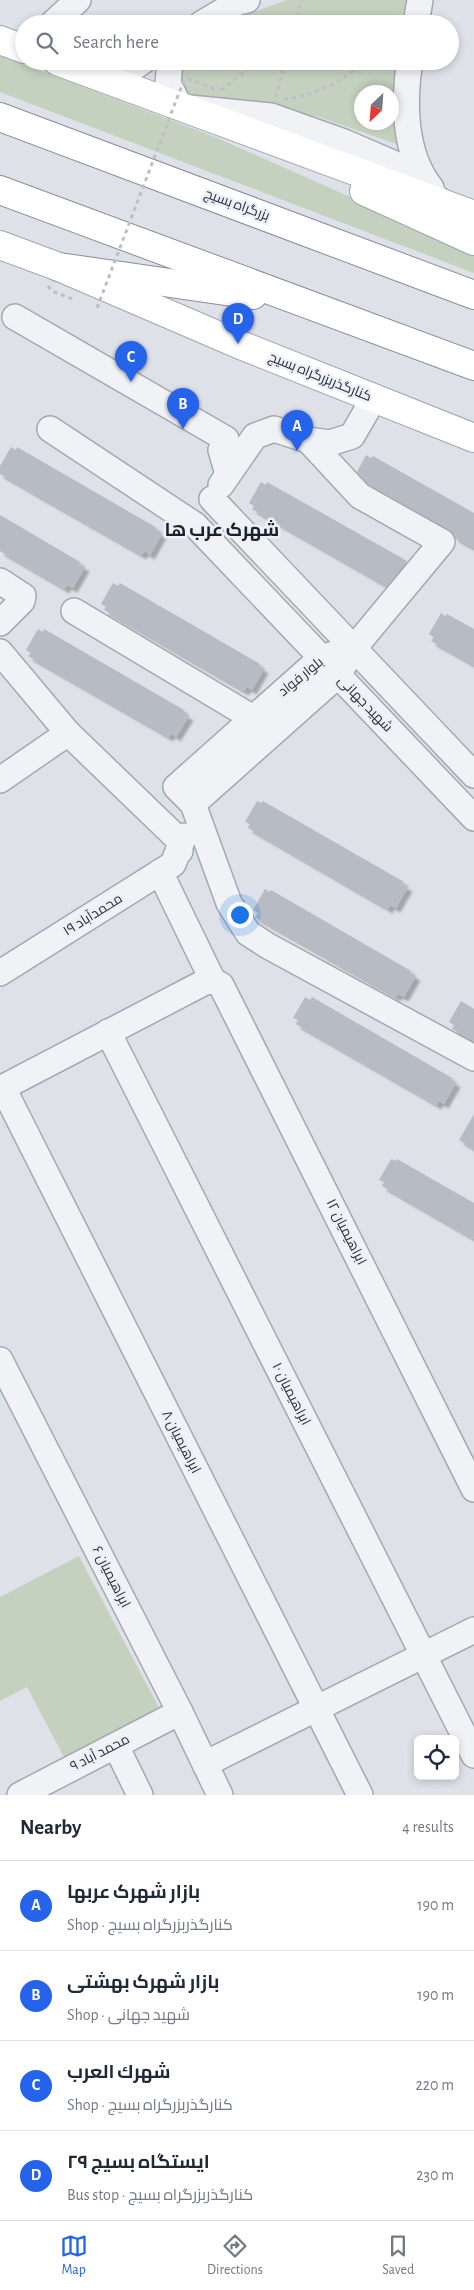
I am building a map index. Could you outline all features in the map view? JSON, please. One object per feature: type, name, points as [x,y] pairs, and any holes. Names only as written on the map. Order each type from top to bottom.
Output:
[{"type":"main road","points":[[0,40],[15,46]]},
{"type":"main road","points":[[81,70],[474,214]]},
{"type":"main road","points":[[180,107],[474,241]]},
{"type":"main road","name":"بزرگراه بسیج","points":[[0,116],[474,295]]},
{"type":"main road","points":[[0,190],[306,302],[474,366]]},
{"type":"main road","name":"کنارگذربزرگراه بسیج","points":[[0,245],[238,344],[474,438]]},
{"type":"main road","points":[[59,268],[306,302]]},
{"type":"main road","points":[[374,398],[436,408],[474,418]]},
{"type":"street","points":[[62,15],[78,0]]},
{"type":"street","points":[[216,15],[238,2],[247,0]]},
{"type":"street","points":[[418,15],[420,0]]},
{"type":"street","points":[[112,82],[129,70]]},
{"type":"street","points":[[177,70],[168,83],[180,107]]},
{"type":"street","points":[[409,70],[407,126],[422,177],[442,202]]},
{"type":"street","points":[[15,317],[226,439],[221,450],[228,474]]},
{"type":"street","points":[[195,525],[255,436],[274,429],[308,440],[330,443],[352,436],[374,398]]},
{"type":"street","name":"شهید جهانی","points":[[50,429],[195,525],[474,818]]},
{"type":"street","points":[[308,440],[360,496],[442,542],[354,648]]},
{"type":"street","points":[[212,499],[474,775]]},
{"type":"street","points":[[0,582],[23,596],[22,601],[0,622]]},
{"type":"street","points":[[74,611],[253,718]]},
{"type":"street","name":"بلوار فواد","points":[[185,796],[253,718],[354,648]]},
{"type":"street","points":[[0,652],[68,733],[178,840],[180,851]]},
{"type":"street","name":"بلوار فواد","points":[[185,796],[330,666]]},
{"type":"street","points":[[0,780],[68,733]]},
{"type":"street","points":[[180,851],[185,796]]},
{"type":"street","points":[[185,796],[229,902],[248,933],[268,946],[391,1011],[474,1058]]},
{"type":"street","name":"محمدآباد ۱۹","points":[[0,973],[173,864],[180,851]]},
{"type":"street","name":"ابراهیمیان ۱۲","points":[[160,872],[213,981],[221,985],[474,1489]]},
{"type":"street","points":[[2,1088],[205,982],[213,981]]},
{"type":"street","name":"ابراهیمیان ۱۰","points":[[108,1032],[474,1755]]},
{"type":"street","name":"ابراهیمیان ۸","points":[[2,1088],[360,1795]]},
{"type":"street","name":"ابراهیمیان ۶","points":[[0,1360],[180,1712],[220,1795]]},
{"type":"street","points":[[205,1764],[474,1630]]},
{"type":"street","name":"محمد آباد ۹","points":[[20,1795],[180,1712]]},
{"type":"street","points":[[116,1746],[140,1795]]},
{"type":"path","points":[[298,15],[302,0]]},
{"type":"path","points":[[97,308],[178,70]]},
{"type":"path","points":[[180,70],[220,91],[248,70]]},
{"type":"path","points":[[283,70],[276,99],[292,98],[322,89],[344,78],[355,70]]},
{"type":"green space","points":[[286,0],[411,0],[408,15],[246,15]]},
{"type":"green space","points":[[0,55],[15,61],[15,70],[39,70],[215,137],[474,252],[474,273],[0,92]]},
{"type":"green space","points":[[177,70],[401,70],[399,145],[356,130],[399,130],[399,85],[354,85],[354,129],[319,117],[187,94],[175,79]]},
{"type":"green space","points":[[79,1556],[159,1708],[64,1757],[27,1687],[0,1701],[0,1597]]},
{"type":"building","points":[[11,447],[16,450],[17,447],[157,528],[156,530],[162,534],[150,555],[144,551],[142,555],[0,474],[0,466]]},
{"type":"building","points":[[366,455],[371,458],[373,456],[474,513],[474,548],[455,538],[449,529],[369,485],[357,472]]},
{"type":"building","points":[[261,482],[266,485],[267,482],[407,561],[387,586],[252,509],[254,506],[249,503]]},
{"type":"building","points":[[0,515],[80,562],[79,564],[85,567],[73,588],[67,585],[65,589],[0,551]]},
{"type":"building","points":[[113,583],[118,586],[120,583],[260,664],[259,666],[264,669],[252,690],[247,687],[244,691],[104,610],[106,607],[101,604]]},
{"type":"building","points":[[441,613],[445,616],[447,614],[474,629],[474,665],[431,641],[434,637],[429,634]]},
{"type":"building","points":[[38,629],[43,632],[44,629],[184,710],[183,713],[189,716],[176,737],[171,733],[169,737],[28,656],[31,653],[26,650]]},
{"type":"building","points":[[257,801],[262,803],[263,801],[404,882],[402,884],[408,887],[396,908],[390,905],[388,909],[248,828],[250,824],[245,822]]},
{"type":"building","points":[[265,889],[270,892],[271,890],[411,971],[410,973],[416,976],[404,997],[398,994],[396,997],[255,917],[258,913],[253,910]]},
{"type":"building","points":[[305,997],[310,1000],[312,997],[452,1078],[451,1080],[456,1083],[444,1104],[439,1101],[437,1105],[296,1024],[298,1020],[293,1018]]},
{"type":"building","points":[[461,1001],[474,1009],[474,1041],[452,1029],[454,1025],[449,1022]]},
{"type":"building","points":[[474,1114],[474,1149],[459,1140]]},
{"type":"building","points":[[391,1159],[396,1161],[397,1159],[474,1203],[474,1239],[382,1186],[384,1182],[379,1180]]},
{"type":"place","name":"ایستگاه بسیج ۲۹","points":[[238,344]]},
{"type":"place","name":"شهرك العرب","points":[[131,382]]},
{"type":"place","name":"بازار شهرک بهشتی","points":[[183,429]]},
{"type":"place","name":"بازار شهرک عربها","points":[[297,451]]},
{"type":"district","name":"شهرک عرب ها","points":[[222,530]]}]
